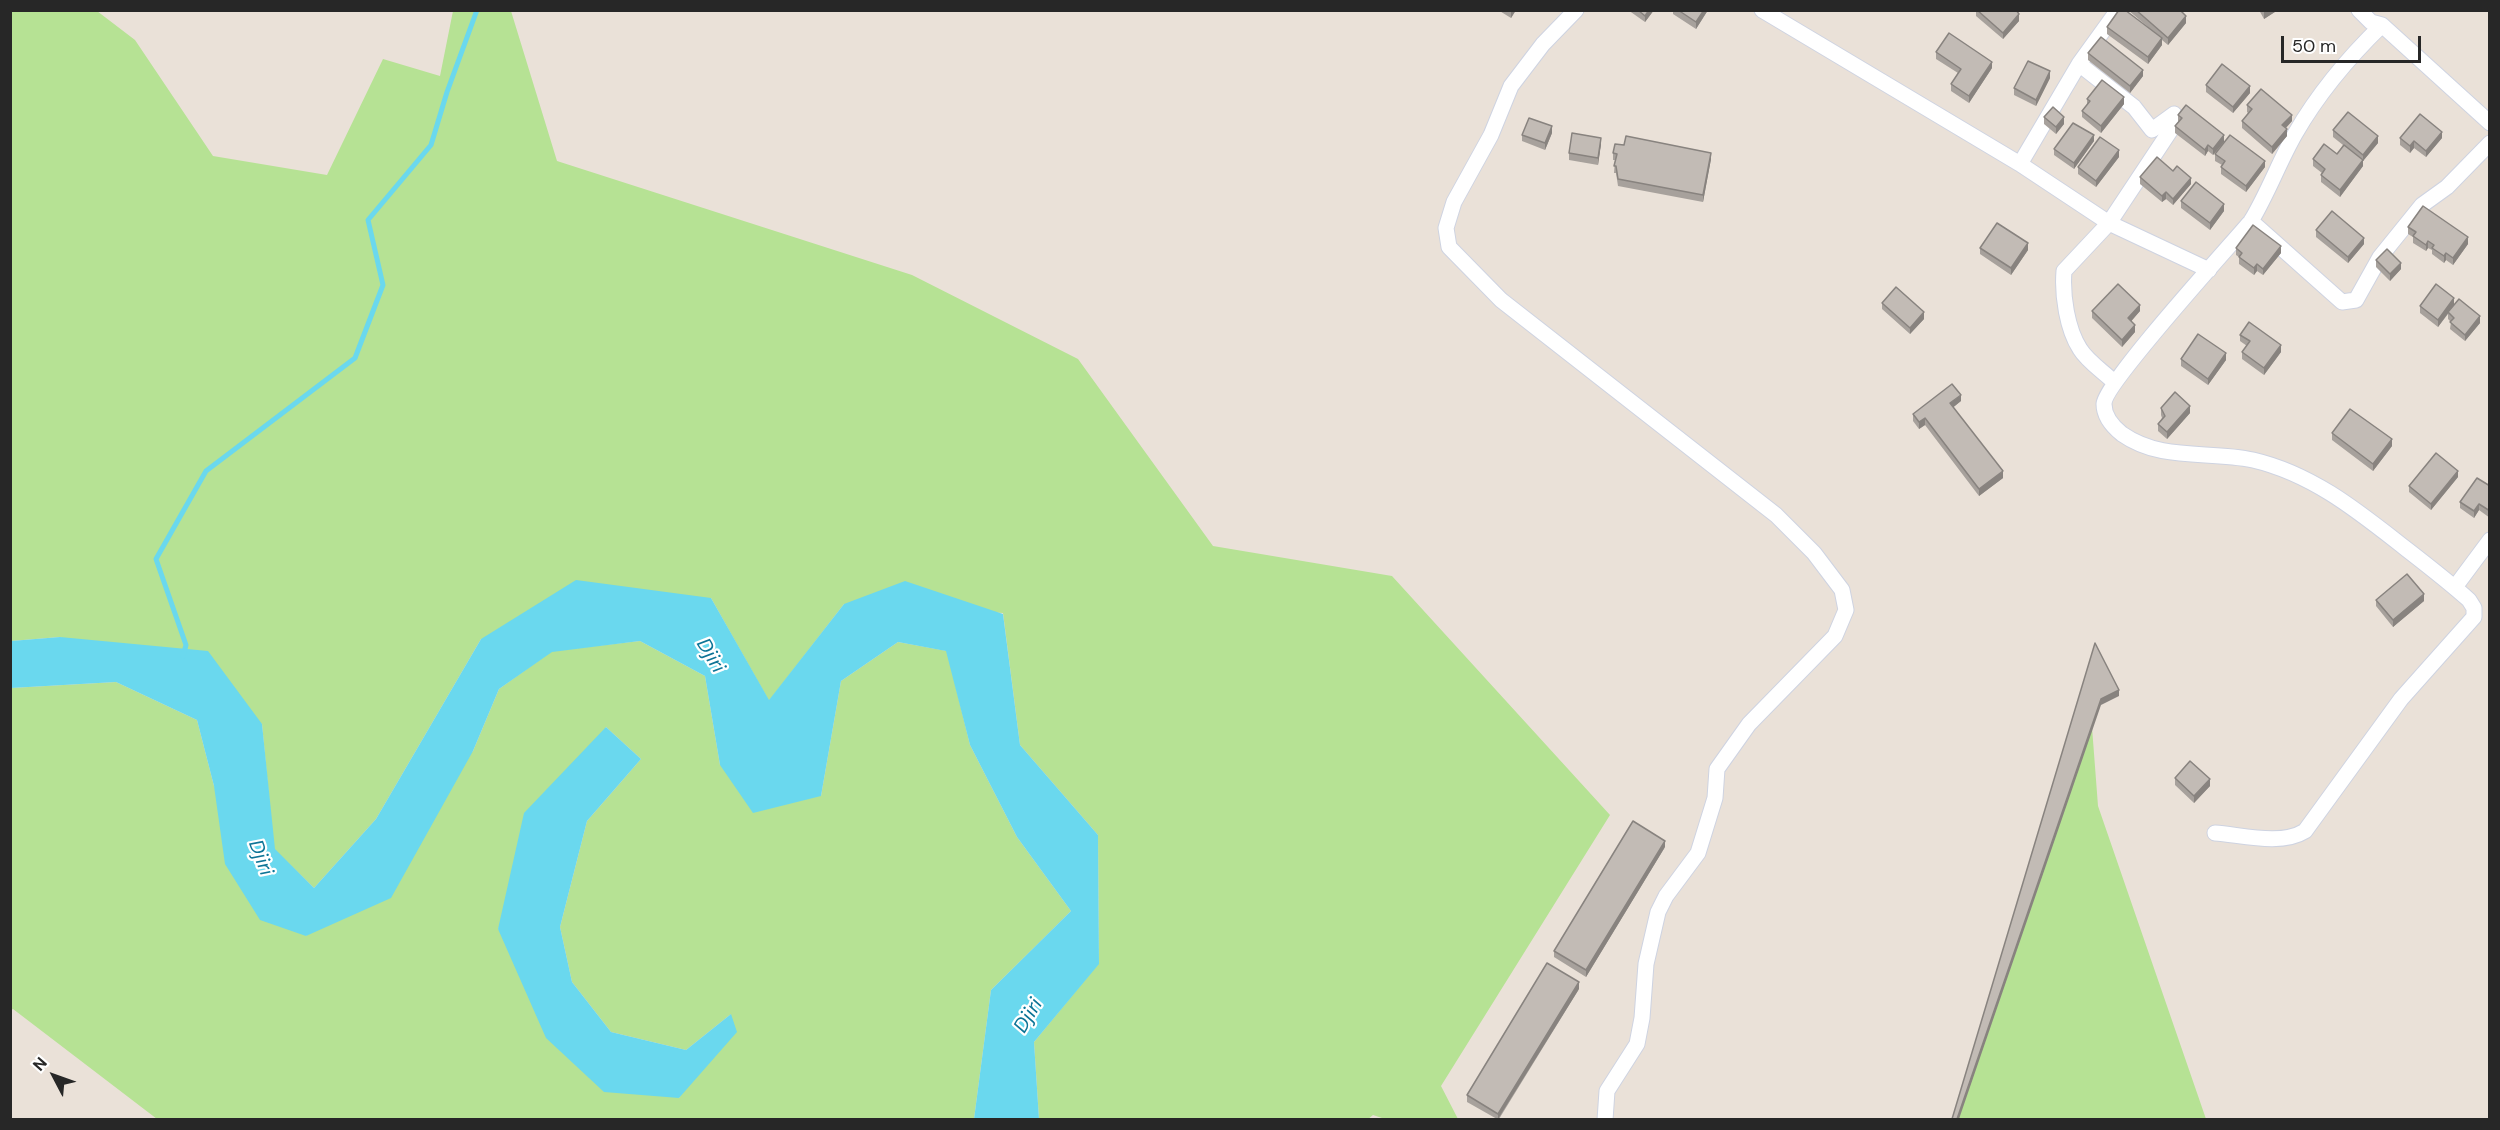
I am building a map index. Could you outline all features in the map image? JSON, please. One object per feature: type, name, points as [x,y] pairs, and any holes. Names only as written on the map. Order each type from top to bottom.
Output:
[{"type":"street","points":[[1576,10],[1543,44],[1511,86],[1491,135],[1454,202],[1446,228],[1449,247],[1501,300],[1776,515],[1814,553],[1842,590],[1846,610],[1835,636],[1749,724],[1717,769],[1715,798],[1698,853],[1666,896],[1658,912],[1646,964],[1642,1018],[1637,1044],[1607,1091],[1605,1119]]},
{"type":"street","points":[[1762,10],[2020,164],[2109,223],[2209,270]]},
{"type":"street","points":[[2020,164],[2079,64],[2118,10]]},
{"type":"street","points":[[2359,10],[2371,22],[2382,25],[2490,123]]},
{"type":"street","points":[[2215,833],[2282,839],[2296,837],[2305,831],[2401,699],[2474,617],[2474,608],[2469,600],[2455,587],[2344,500],[2314,484],[2254,460],[2162,452],[2138,444],[2110,423],[2106,413],[2106,394],[2114,382],[2251,221],[2295,134],[2325,86],[2382,25]]},
{"type":"street","points":[[2079,64],[2134,107],[2152,130],[2174,114],[2175,119],[2174,125],[2109,223],[2065,268],[2064,298],[2074,337],[2081,351],[2114,382]]},
{"type":"street","points":[[2251,221],[2342,302],[2356,300],[2380,257],[2422,205],[2447,187],[2490,143]]},
{"type":"street","points":[[2455,587],[2490,540]]},
{"type":"green space","points":[[11,11],[97,11],[135,40],[213,156],[327,175],[383,59],[440,76],[453,11],[511,11],[557,161],[912,275],[1078,359],[1213,546],[1392,576],[1610,815],[1441,1086],[1458,1119],[1385,1119],[1373,1115],[1367,1120],[1039,1119],[1034,1042],[1099,963],[1098,835],[1020,745],[1003,613],[844,604],[769,701],[711,598],[481,639],[376,819],[314,888],[274,849],[262,724],[60,637],[11,641]]},
{"type":"green space","points":[[640,641],[705,676],[720,765],[821,796],[841,681],[898,642],[947,651],[970,745],[1017,837],[1071,911],[991,990],[974,1119],[157,1119],[13,1009],[11,1010],[11,688],[116,682],[197,720],[214,786],[306,936],[473,751],[499,689],[552,651]],"holes":[[[606,727],[641,759],[587,821],[560,927],[572,982],[611,1032],[686,1050],[731,1014],[679,1098],[498,929]]]},
{"type":"green space","points":[[2090,701],[2098,806],[2206,1119],[1956,1120]]},
{"type":"water","name":"Djiri","points":[[576,580],[711,598],[769,700],[844,604],[905,581],[1003,614],[1020,745],[1098,835],[1099,964],[1034,1042],[1039,1119],[974,1119],[991,990],[1071,911],[1017,837],[970,745],[946,651],[898,642],[841,681],[821,796],[753,813],[720,765],[705,676],[640,641],[552,652],[499,689],[473,751],[391,898],[306,936],[260,920],[225,864],[214,786],[197,720],[116,682],[11,688],[11,641],[60,637],[208,651],[262,724],[275,849],[314,888],[376,819],[481,639]]},
{"type":"water","points":[[606,727],[641,759],[587,821],[560,927],[572,982],[611,1032],[686,1050],[731,1014],[737,1032],[679,1098],[604,1092],[546,1038],[498,929],[524,813]]},
{"type":"building","points":[[1638,10],[1649,10],[1645,16]]},
{"type":"building","points":[[1678,10],[1704,10],[1696,22]]},
{"type":"building","points":[[1977,10],[2016,10],[2019,14],[2003,33]]},
{"type":"building","points":[[2119,10],[2125,10],[2162,38],[2148,57],[2107,27]]},
{"type":"building","points":[[2136,10],[2180,10],[2186,16],[2168,38]]},
{"type":"building","points":[[1949,33],[1992,62],[1969,96],[1951,84],[1961,69],[1936,52]]},
{"type":"building","points":[[2101,37],[2143,70],[2130,86],[2088,53]]},
{"type":"building","points":[[2028,61],[2050,71],[2036,100],[2014,88]]},
{"type":"building","points":[[2222,64],[2250,86],[2233,107],[2206,85]]},
{"type":"building","points":[[2102,80],[2124,97],[2101,126],[2082,111],[2090,101],[2087,99]]},
{"type":"building","points":[[2261,89],[2292,115],[2282,125],[2287,129],[2272,147],[2242,121],[2252,109],[2247,105]]},
{"type":"building","points":[[2186,105],[2224,135],[2213,149],[2208,145],[2205,150],[2175,126],[2182,118],[2178,115]]},
{"type":"building","points":[[2053,107],[2064,117],[2056,127],[2044,117]]},
{"type":"building","points":[[2348,112],[2378,136],[2363,155],[2333,130]]},
{"type":"building","points":[[2420,114],[2442,132],[2426,151],[2414,141],[2410,146],[2400,138]]},
{"type":"building","points":[[1529,118],[1552,126],[1545,143],[1522,135]]},
{"type":"building","points":[[2073,123],[2094,135],[2074,163],[2054,149]]},
{"type":"building","points":[[1572,133],[1601,138],[1598,158],[1569,153]]},
{"type":"building","points":[[2230,135],[2265,161],[2246,186],[2221,167],[2225,161],[2215,154]]},
{"type":"building","points":[[1626,136],[1711,153],[1703,195],[1618,179],[1616,166],[1614,166],[1617,154],[1613,153],[1615,144],[1624,145]]},
{"type":"building","points":[[2100,137],[2119,150],[2096,181],[2078,167]]},
{"type":"building","points":[[2324,144],[2337,154],[2344,145],[2363,160],[2340,190],[2321,175],[2325,169],[2313,159]]},
{"type":"building","points":[[2157,157],[2173,171],[2177,166],[2191,178],[2173,199],[2166,192],[2162,196],[2140,177]]},
{"type":"building","points":[[2196,182],[2224,204],[2210,223],[2181,201]]},
{"type":"building","points":[[2423,206],[2468,237],[2453,258],[2446,253],[2444,256],[2432,248],[2434,245],[2428,241],[2426,245],[2413,236],[2416,232],[2408,227]]},
{"type":"building","points":[[2332,211],[2364,238],[2348,257],[2316,230]]},
{"type":"building","points":[[1997,223],[2028,243],[2011,268],[1980,248]]},
{"type":"building","points":[[2253,225],[2281,246],[2263,269],[2257,264],[2254,268],[2239,257],[2242,253],[2236,248]]},
{"type":"building","points":[[2387,249],[2401,263],[2390,274],[2376,260]]},
{"type":"building","points":[[2118,284],[2140,305],[2128,318],[2135,325],[2122,340],[2092,311]]},
{"type":"building","points":[[2436,284],[2454,298],[2438,320],[2420,306]]},
{"type":"building","points":[[1896,287],[1924,312],[1910,328],[1882,303]]},
{"type":"building","points":[[2459,299],[2480,316],[2465,335],[2450,322],[2454,318],[2448,312]]},
{"type":"building","points":[[2249,322],[2281,345],[2264,368],[2242,352],[2250,341],[2240,335]]},
{"type":"building","points":[[2198,334],[2226,353],[2208,379],[2181,359]]},
{"type":"building","points":[[1952,384],[1961,395],[1950,403],[2003,471],[1979,489],[1925,418],[1919,422],[1913,414]]},
{"type":"building","points":[[2175,392],[2190,406],[2167,432],[2158,424],[2165,416],[2161,408]]},
{"type":"building","points":[[2350,409],[2392,439],[2373,464],[2332,433]]},
{"type":"building","points":[[2436,453],[2458,471],[2431,504],[2409,486]]},
{"type":"building","points":[[2477,478],[2490,486],[2490,511],[2479,504],[2474,511],[2460,502]]},
{"type":"building","points":[[2407,574],[2424,594],[2393,620],[2376,600]]},
{"type":"building","points":[[2095,643],[2119,690],[2101,699],[1957,1119],[1952,1119]]},
{"type":"building","points":[[2190,761],[2210,779],[2194,796],[2175,778]]},
{"type":"building","points":[[1633,821],[1665,841],[1586,970],[1554,951]]},
{"type":"building","points":[[1547,963],[1579,982],[1498,1114],[1467,1095]]},
{"type":"waterway","points":[[183,656],[186,645],[156,559],[206,471],[355,358],[383,285],[368,220],[431,145],[447,92],[477,10]]}]
